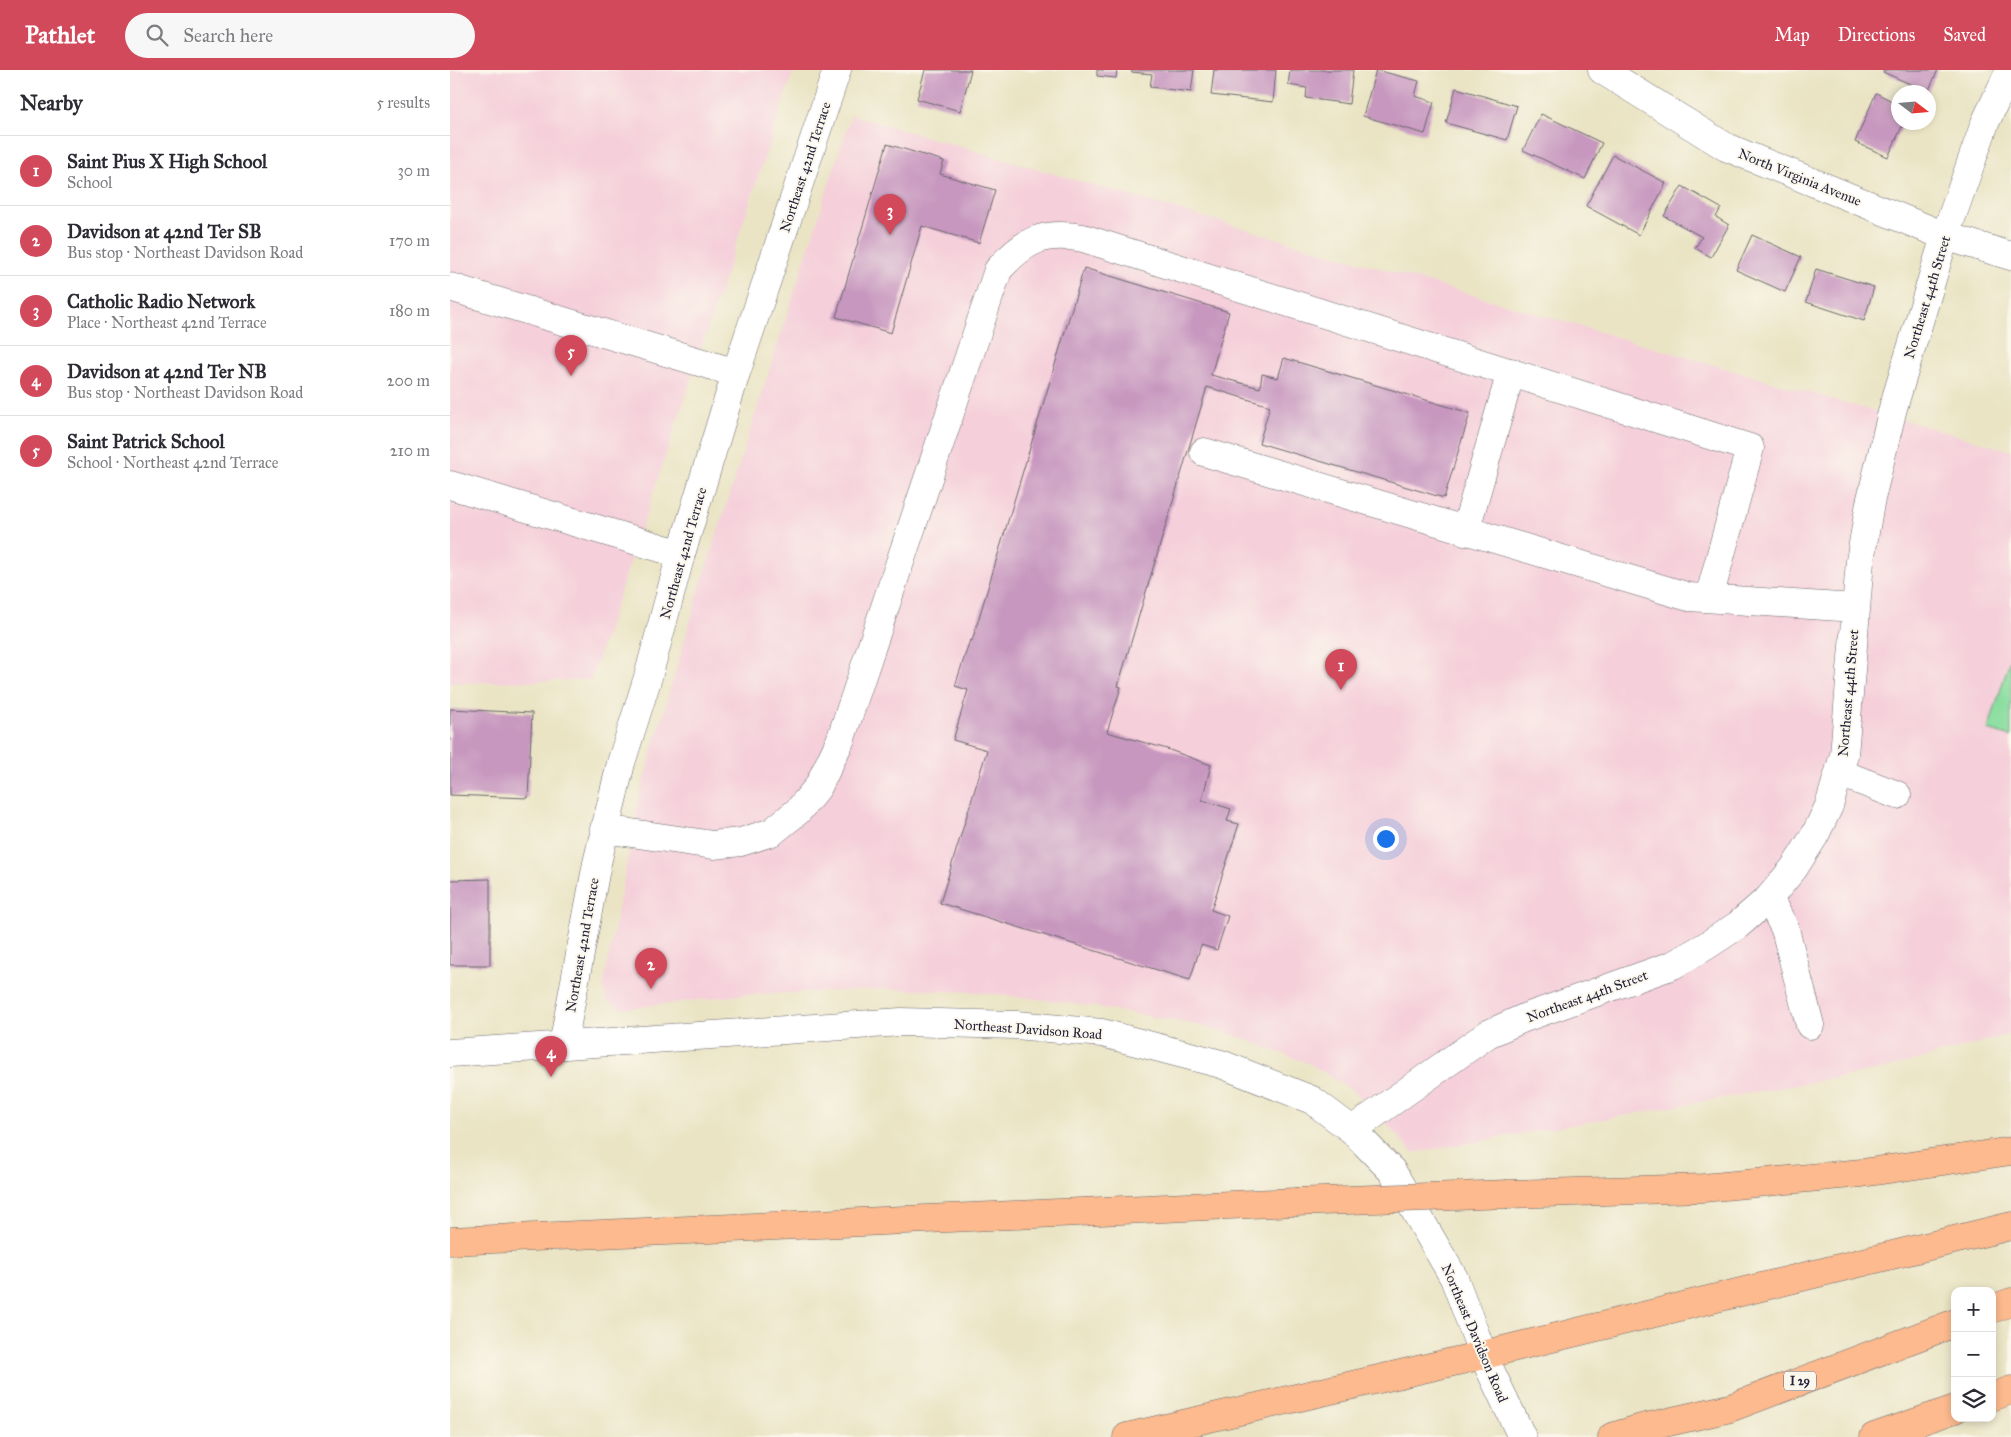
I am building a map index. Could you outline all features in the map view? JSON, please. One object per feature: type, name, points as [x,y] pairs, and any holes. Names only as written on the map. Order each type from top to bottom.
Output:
[{"type":"highway","points":[[450,1241],[1295,1202],[1703,1188],[1862,1173],[2011,1151]]},
{"type":"highway","points":[[1127,1437],[1483,1355],[2011,1226]]},
{"type":"highway","points":[[1996,1308],[2011,1302]]},
{"type":"highway","name":"I 29","points":[[1612,1437],[1642,1428],[1730,1408],[1951,1325]]},
{"type":"highway","points":[[1996,1396],[2011,1390]]},
{"type":"highway","points":[[1874,1437],[1951,1411]]},
{"type":"street","name":"Northeast 42nd Terrace","points":[[564,1045],[604,830],[621,763],[648,677],[681,554],[736,373],[837,70]]},
{"type":"street","name":"North Virginia Avenue","points":[[1602,70],[1726,147],[1945,236],[2011,256]]},
{"type":"street","name":"Northeast 44th Street","points":[[1352,1130],[1488,1034],[1524,1018],[1673,965],[1738,925],[1769,898],[1794,868],[1815,835],[1840,773],[1847,728],[1860,561],[1870,503],[1893,408],[1945,236],[1985,123],[2010,70]]},
{"type":"street","points":[[604,830],[713,845],[741,842],[772,832],[798,811],[818,787],[840,741],[995,277],[1004,263],[1026,244],[1042,237],[1062,235],[1083,238],[1750,448],[1710,598]]},
{"type":"street","points":[[450,287],[736,373]]},
{"type":"street","points":[[1465,532],[1511,372]]},
{"type":"street","points":[[1204,452],[1465,532],[1689,597],[1855,608]]},
{"type":"street","points":[[450,485],[681,554]]},
{"type":"street","points":[[1840,773],[1897,795]]},
{"type":"street","points":[[1769,898],[1785,929],[1810,1025]]},
{"type":"street","name":"Northeast Davidson Road","points":[[450,1053],[901,1022],[1016,1025],[1102,1033],[1220,1064],[1312,1100],[1352,1130],[1392,1171],[1454,1278],[1483,1355],[1522,1437]]},
{"type":"shaded area","points":[[450,70],[787,70],[793,72],[591,680],[450,683]]},
{"type":"shaded area","points":[[851,115],[2011,451],[2011,1034],[1880,1070],[1413,1153],[1370,1105],[1352,1090],[1310,1064],[1231,1034],[1192,1024],[1079,1004],[976,992],[888,989],[741,995],[623,1009],[608,1002],[603,988],[640,793],[700,587]]},
{"type":"green space","points":[[2011,656],[2011,737],[1988,730]]},
{"type":"building","points":[[925,70],[971,70],[960,111],[917,99]]},
{"type":"building","points":[[1097,70],[1117,70],[1116,78],[1097,76]]},
{"type":"building","points":[[1132,70],[1194,70],[1191,92],[1150,87],[1152,74],[1131,72]]},
{"type":"building","points":[[1214,70],[1276,70],[1273,102],[1211,95]]},
{"type":"building","points":[[1290,70],[1353,70],[1349,104],[1306,98],[1307,88],[1288,85]]},
{"type":"building","points":[[1376,70],[1419,81],[1415,96],[1434,102],[1425,134],[1363,116]]},
{"type":"building","points":[[1884,70],[1938,70],[1931,85],[1912,85],[1883,72]]},
{"type":"building","points":[[1456,88],[1517,106],[1507,140],[1446,123]]},
{"type":"building","points":[[1876,93],[1891,100],[1891,130],[1900,130],[1888,157],[1855,142]]},
{"type":"building","points":[[1541,114],[1602,143],[1585,179],[1523,150]]},
{"type":"building","points":[[887,144],[944,161],[940,174],[995,190],[979,243],[922,226],[891,333],[836,317]]},
{"type":"building","points":[[1613,155],[1666,183],[1639,235],[1586,206]]},
{"type":"building","points":[[1682,186],[1721,208],[1716,217],[1729,225],[1711,257],[1695,248],[1702,237],[1664,216]]},
{"type":"building","points":[[1752,235],[1801,257],[1785,292],[1736,270]]},
{"type":"building","points":[[1084,268],[1229,312],[1211,375],[1260,388],[1262,374],[1278,378],[1284,358],[1470,413],[1444,498],[1259,443],[1270,406],[1207,387],[1118,686],[1121,687],[1107,732],[1167,749],[1211,765],[1202,800],[1231,809],[1227,821],[1239,824],[1211,910],[1228,916],[1217,950],[1201,945],[1190,980],[940,903],[987,750],[953,740],[968,690],[955,686],[970,640],[972,641]]},
{"type":"building","points":[[1816,269],[1874,287],[1864,321],[1806,302]]},
{"type":"building","points":[[450,709],[532,713],[528,798],[450,795]]},
{"type":"building","points":[[490,879],[490,965],[450,965],[450,880]]},
{"type":"place","name":"Catholic Radio Network","points":[[890,235]]},
{"type":"place","name":"Saint Patrick School","points":[[571,376]]},
{"type":"place","name":"Saint Pius X High School","points":[[1341,690]]},
{"type":"place","name":"Davidson at 42nd Ter SB","points":[[651,989]]},
{"type":"place","name":"Davidson at 42nd Ter NB","points":[[551,1077]]}]
